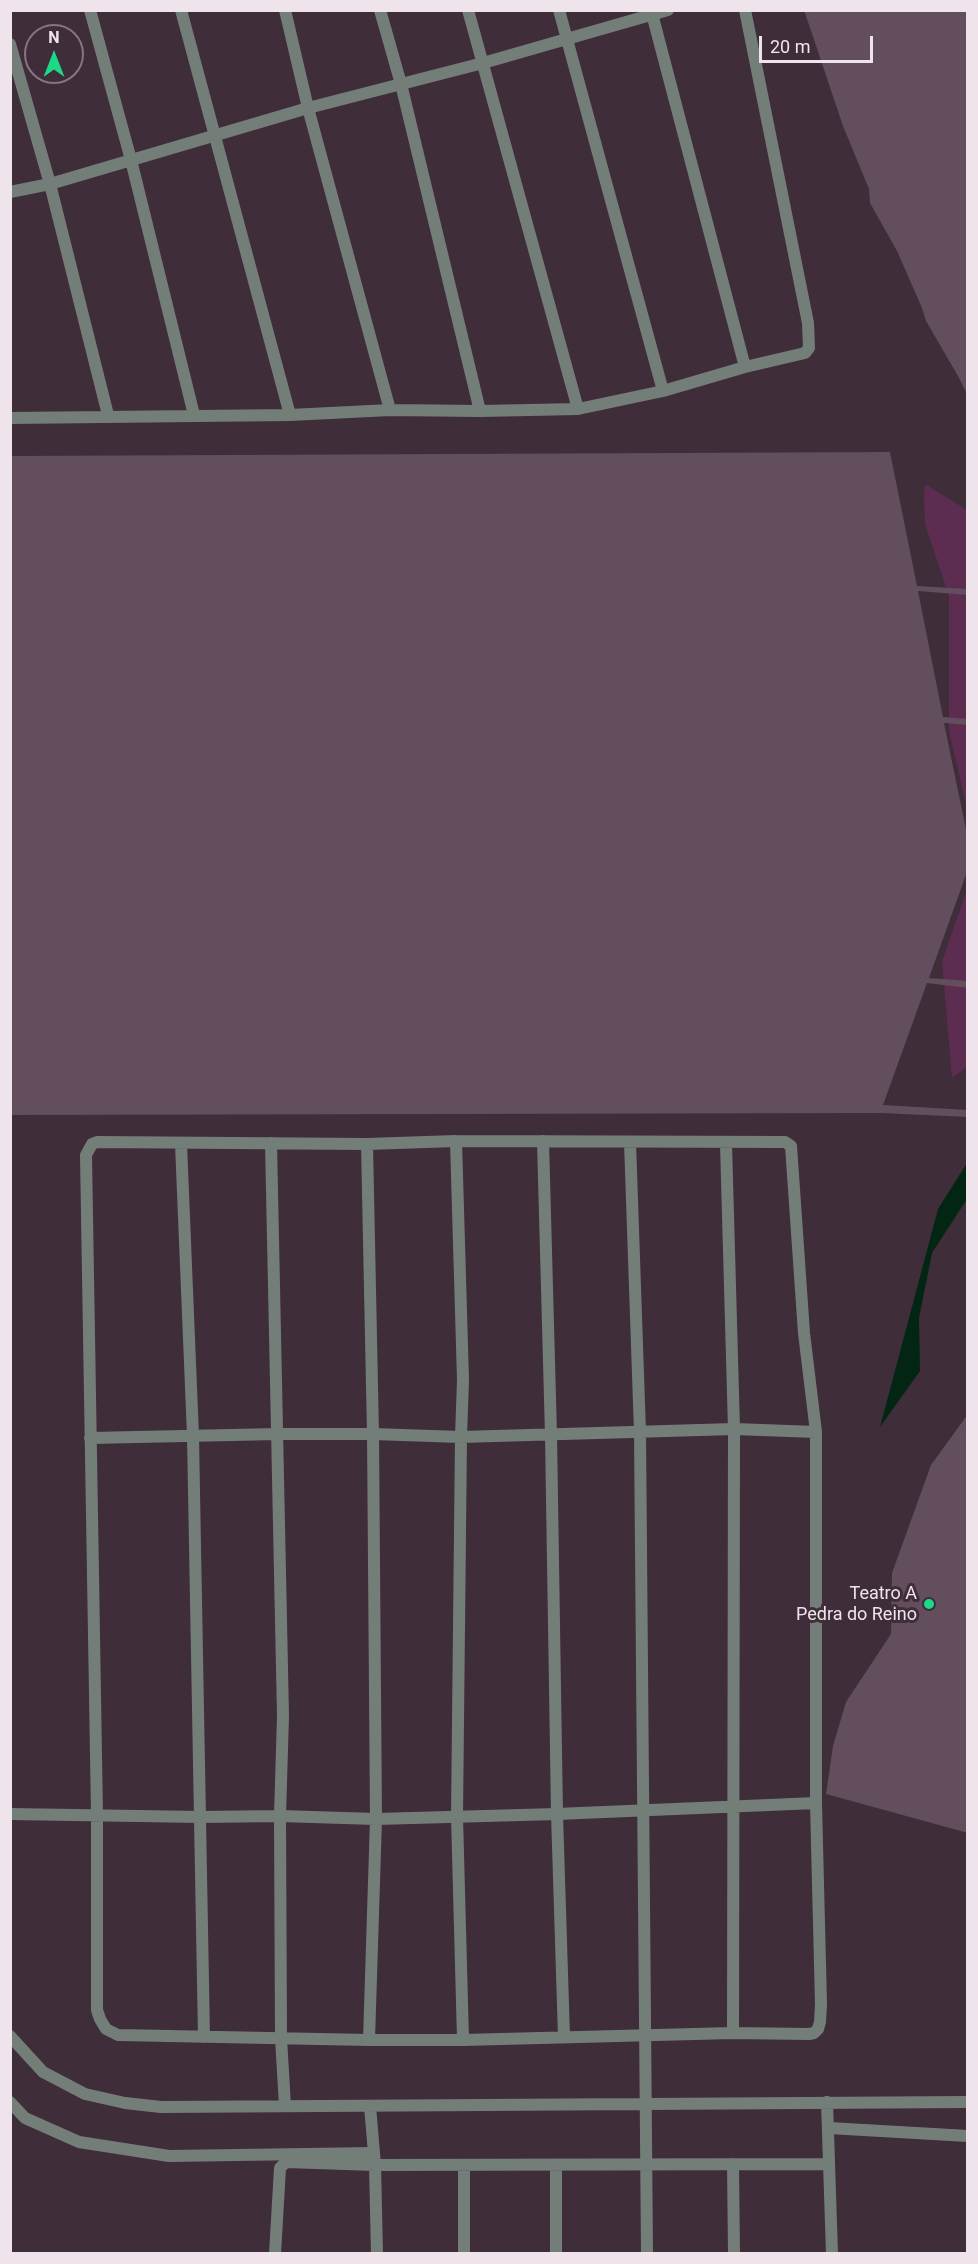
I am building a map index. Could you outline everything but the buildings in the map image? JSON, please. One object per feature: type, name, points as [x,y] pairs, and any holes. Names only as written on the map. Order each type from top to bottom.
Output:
[{"type":"street","points":[[90,10],[131,160],[194,415]]},
{"type":"street","points":[[181,10],[290,415]]},
{"type":"street","points":[[285,10],[308,108],[390,410]]},
{"type":"street","points":[[380,10],[402,84],[480,411]]},
{"type":"street","points":[[468,10],[578,409]]},
{"type":"street","points":[[559,10],[663,391]]},
{"type":"street","points":[[10,192],[50,184],[308,108],[483,63],[652,12],[668,10]]},
{"type":"street","points":[[10,418],[108,415],[290,415],[390,410],[578,409],[663,391],[745,367],[806,353],[810,339],[745,10]]},
{"type":"street","points":[[652,12],[745,367]]},
{"type":"street","points":[[10,44],[50,184],[108,415]]},
{"type":"street","points":[[456,1141],[463,1380],[460,1437],[457,1816],[463,2040]]},
{"type":"street","points":[[543,1141],[564,2037]]},
{"type":"street","points":[[543,1141],[726,1144],[785,1142],[791,1146],[804,1333],[816,1432],[816,1803],[821,2004],[818,2030],[809,2034],[646,2034],[463,2040],[117,2035],[106,2029],[97,2010],[97,1815],[86,1155],[92,1144],[97,1142],[367,1144],[543,1141]]},
{"type":"street","points":[[630,1142],[640,1432],[647,2253]]},
{"type":"street","points":[[272,1143],[283,1716],[280,1816],[282,2038],[285,2106]]},
{"type":"street","points":[[181,1144],[193,1436],[204,2037]]},
{"type":"street","points":[[367,1144],[373,1434],[376,1819],[369,2040]]},
{"type":"street","points":[[726,1144],[734,1429],[733,2033]]},
{"type":"street","points":[[90,1438],[278,1434],[460,1437],[734,1429],[816,1432]]},
{"type":"street","points":[[10,1814],[376,1819],[816,1803]]},
{"type":"street","points":[[10,2036],[43,2072],[86,2094],[125,2103],[161,2107],[968,2102]]},
{"type":"street","points":[[10,2102],[25,2118],[79,2142],[169,2156],[374,2159],[464,2165],[829,2164]]},
{"type":"street","points":[[827,2102],[832,2253]]},
{"type":"street","points":[[370,2106],[377,2253]]},
{"type":"street","points":[[829,2128],[968,2136]]},
{"type":"street","points":[[275,2253],[280,2169],[283,2163],[374,2159]]},
{"type":"street","points":[[733,2164],[734,2253]]},
{"type":"street","points":[[464,2165],[464,2253]]},
{"type":"street","points":[[555,2253],[556,2165]]},
{"type":"shaded area","points":[[925,484],[967,510],[967,809],[949,730],[949,596],[925,524]]},
{"type":"shaded area","points":[[967,890],[967,1067],[952,1078],[942,961]]},
{"type":"shaded area","points":[[967,1163],[967,1199],[932,1253],[919,1318],[920,1371],[880,1427],[938,1209]]},
{"type":"place","name":"Teatro A Pedra do Reino","points":[[929,1604]]}]
